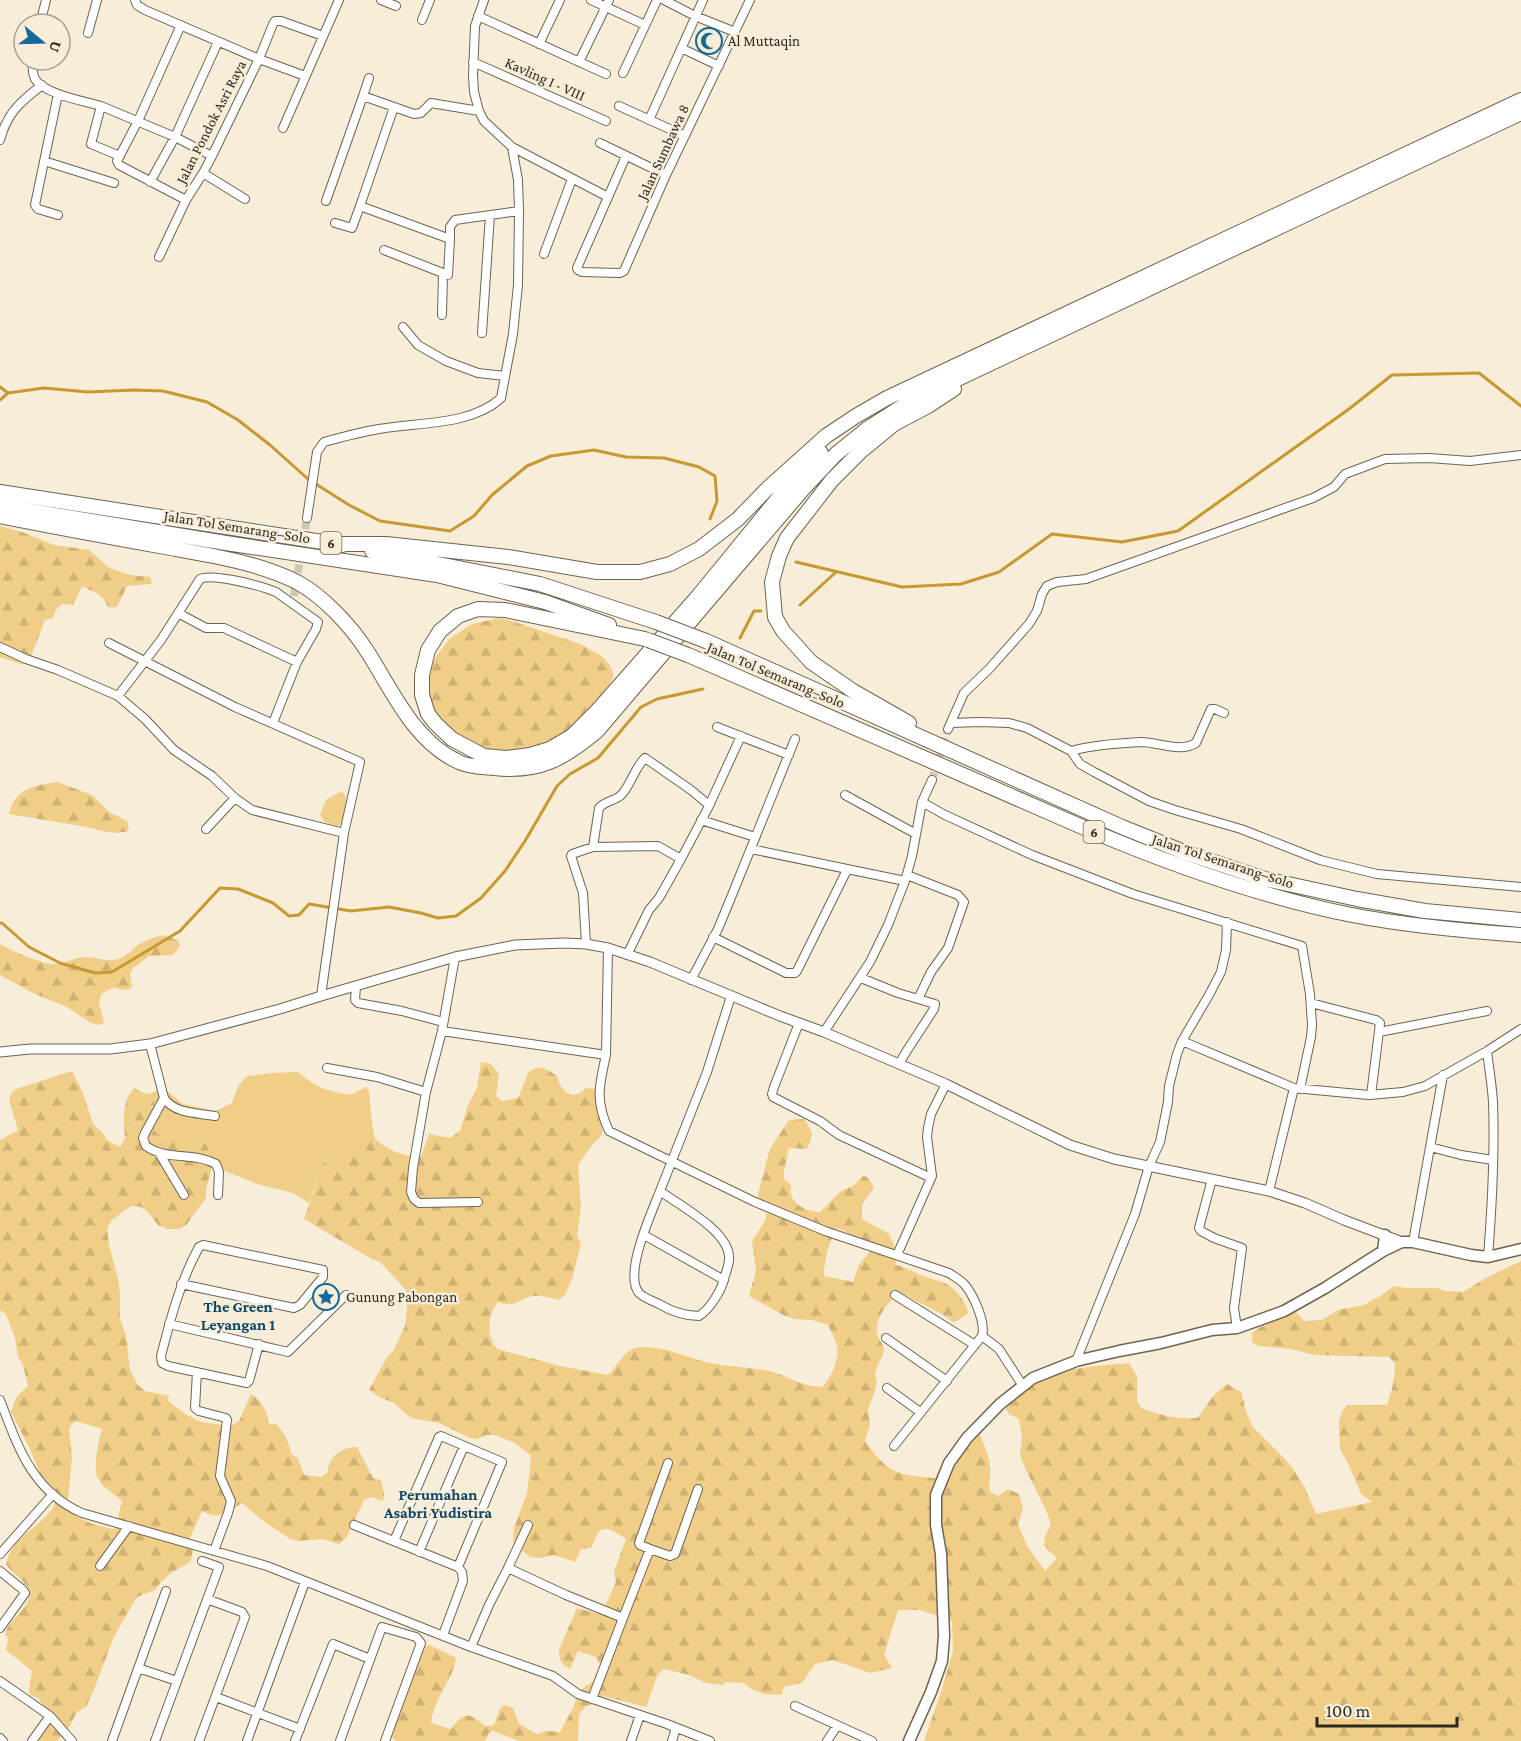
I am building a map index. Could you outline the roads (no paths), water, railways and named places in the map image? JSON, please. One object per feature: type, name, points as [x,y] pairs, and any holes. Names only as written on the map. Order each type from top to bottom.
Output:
[{"type":"highway","points":[[333,544],[386,544],[508,557],[597,572],[640,572],[670,564],[699,549],[738,519],[767,489],[826,436],[887,398],[1521,100]]},
{"type":"highway","points":[[0,516],[257,566],[297,582],[331,607],[366,648],[406,714],[429,742],[460,763],[513,770],[538,766],[560,759],[597,731],[803,489],[836,454],[867,429],[911,401],[1521,113]]},
{"type":"highway","points":[[985,766],[853,691],[812,662],[783,632],[775,617],[772,582],[778,556],[787,538],[832,480],[861,451],[894,424],[928,406],[1001,358]]},
{"type":"highway","points":[[646,640],[505,610],[478,609],[458,616],[440,631],[428,650],[422,675],[422,695],[428,714],[436,724],[452,739],[484,756],[506,758],[530,755],[550,749],[572,736],[597,711],[699,595],[789,485],[832,442],[887,398]]},
{"type":"highway","name":"Jalan Tol Semarang–Solo","points":[[0,492],[333,544],[540,584],[706,641],[1184,852],[1265,879],[1357,899],[1425,911],[1521,920]]},
{"type":"highway","name":"Jalan Tol Semarang–Solo","points":[[0,506],[437,575],[545,602],[688,655],[1108,838],[1186,868],[1256,891],[1351,915],[1419,926],[1521,935]]},
{"type":"main road","points":[[1383,1251],[1385,1235]]},
{"type":"main road","points":[[909,1741],[942,1661],[944,1636],[936,1496],[949,1463],[967,1438],[1000,1404],[1033,1378],[1076,1361],[1212,1330],[1237,1328],[1284,1311],[1383,1251],[1408,1242],[1471,1256],[1488,1257],[1521,1249]]},
{"type":"street","points":[[88,33],[97,0]]},
{"type":"street","name":"Jalan Pondok Asri Raya","points":[[135,0],[137,5],[145,10],[259,59],[159,257]]},
{"type":"street","points":[[283,128],[339,0]]},
{"type":"street","points":[[381,0],[396,6]]},
{"type":"street","points":[[422,20],[430,0]]},
{"type":"street","points":[[484,0],[475,26],[473,62],[474,92],[483,121],[512,147],[608,197],[626,156]]},
{"type":"street","points":[[539,44],[561,0]]},
{"type":"street","points":[[591,0],[607,3],[645,25]]},
{"type":"street","points":[[624,73],[657,0]]},
{"type":"street","points":[[664,0],[695,16],[735,32]]},
{"type":"street","points":[[649,120],[703,0]]},
{"type":"street","name":"Jalan Sumbawa 8","points":[[608,197],[577,268],[582,272],[621,273],[624,271],[666,175],[750,0]]},
{"type":"street","points":[[579,62],[607,3]]},
{"type":"street","points":[[478,16],[606,74]]},
{"type":"street","points":[[305,76],[259,59],[273,24],[281,21],[323,36]]},
{"type":"street","points":[[181,25],[117,162],[186,200]]},
{"type":"street","points":[[150,182],[175,137],[218,42]]},
{"type":"street","points":[[681,48],[718,66]]},
{"type":"street","name":"Kavling I - VIII","points":[[473,62],[606,121]]},
{"type":"street","points":[[33,72],[36,81],[58,94],[101,106],[175,137],[212,156]]},
{"type":"street","points":[[326,201],[369,78]]},
{"type":"street","points":[[0,140],[14,109],[42,85]]},
{"type":"street","points":[[58,94],[35,205],[38,209],[58,215]]},
{"type":"street","points":[[363,96],[414,114],[421,113],[430,104],[479,111]]},
{"type":"street","points":[[101,106],[91,144],[120,156]]},
{"type":"street","points":[[619,106],[685,136]]},
{"type":"street","points":[[335,223],[352,228],[394,108]]},
{"type":"street","points":[[600,143],[666,175]]},
{"type":"street","points":[[307,518],[317,452],[324,442],[379,429],[460,419],[482,410],[501,398],[513,334],[518,285],[518,180],[512,147]]},
{"type":"street","points":[[44,161],[114,183]]},
{"type":"street","points":[[203,173],[244,199]]},
{"type":"street","points":[[544,254],[572,179]]},
{"type":"street","points":[[360,206],[450,239]]},
{"type":"street","points":[[384,250],[443,274],[449,274],[450,227],[455,220],[519,211]]},
{"type":"street","points":[[482,333],[490,215]]},
{"type":"street","points":[[442,315],[443,274]]},
{"type":"street","points":[[403,327],[418,345],[446,361],[478,373],[506,376]]},
{"type":"street","points":[[1521,455],[1470,461],[1429,458],[1385,459],[1345,474],[1334,487],[1313,498],[1086,579],[1057,582],[1047,586],[1035,616],[989,669],[964,693],[949,726],[981,722],[1009,723],[1027,728],[1071,751],[1080,764],[1149,801],[1241,829],[1320,860],[1377,874],[1521,887]]},
{"type":"street","points":[[118,696],[161,640],[200,579],[204,577],[231,580],[268,589],[293,599],[318,622],[297,662],[273,723]]},
{"type":"street","points":[[178,613],[206,627],[224,628],[297,662]]},
{"type":"street","points":[[109,643],[235,707],[360,762],[344,833],[321,996]]},
{"type":"street","points":[[0,647],[118,696],[145,719],[174,750],[212,776],[235,798],[252,810],[344,833]]},
{"type":"street","points":[[1071,751],[1142,742],[1185,748],[1196,743],[1211,710],[1215,709],[1224,713]]},
{"type":"street","points":[[717,727],[789,755]]},
{"type":"street","points":[[627,954],[649,910],[659,898],[709,806],[741,736]]},
{"type":"street","points":[[691,980],[713,937],[751,849],[795,739]]},
{"type":"street","points":[[593,848],[599,808],[603,803],[620,797],[645,758],[691,790],[709,806]]},
{"type":"street","points":[[824,1032],[861,978],[880,943],[906,878],[922,802],[932,780]]},
{"type":"street","points":[[845,795],[916,834]]},
{"type":"street","points":[[206,830],[235,798]]},
{"type":"street","points":[[922,802],[1032,855],[1132,894],[1302,946],[1311,1003],[1311,1037],[1269,1191]]},
{"type":"street","points":[[701,820],[755,837]]},
{"type":"street","points":[[586,944],[583,893],[571,856],[573,853],[593,848],[658,846],[681,859]]},
{"type":"street","points":[[751,849],[848,870],[906,878],[958,895],[964,902],[948,948],[931,972],[918,999]]},
{"type":"street","points":[[713,937],[782,971],[789,974],[795,973],[848,870]]},
{"type":"street","points":[[1076,1361],[1135,1214],[1149,1166],[1160,1142],[1171,1073],[1182,1041],[1221,972],[1226,950],[1227,922]]},
{"type":"street","points":[[0,1052],[30,1049],[110,1049],[150,1044],[280,1009],[455,957],[515,945],[586,944],[627,954],[824,1032],[946,1084],[1070,1145],[1114,1159],[1269,1191],[1408,1242],[1430,1147],[1443,1075]]},
{"type":"street","points":[[608,948],[606,1054],[600,1084],[600,1111],[609,1131],[755,1202],[825,1231],[950,1274],[965,1284],[977,1307],[984,1331],[982,1336],[894,1446]]},
{"type":"street","points":[[455,957],[442,1031],[426,1092],[413,1167],[411,1196],[415,1202],[419,1203],[478,1202]]},
{"type":"street","points":[[861,978],[934,1003],[934,1009],[899,1064]]},
{"type":"street","points":[[356,987],[355,1000],[358,1003],[443,1022]]},
{"type":"street","points":[[660,1191],[707,1223],[725,1244],[729,1256],[723,1285],[699,1316],[671,1311],[640,1295],[634,1274],[644,1235],[671,1160],[706,1072],[731,996]]},
{"type":"street","points":[[1311,1003],[1380,1023],[1371,1095]]},
{"type":"street","points":[[1379,1032],[1486,1011]]},
{"type":"street","points":[[800,1023],[774,1087],[773,1097],[820,1121],[839,1135],[931,1178]]},
{"type":"street","points":[[1182,1041],[1297,1088],[1371,1095],[1425,1086],[1521,1029]]},
{"type":"street","points":[[442,1031],[606,1054]]},
{"type":"street","points":[[150,1044],[164,1098],[170,1107],[215,1116]]},
{"type":"street","points":[[1486,1051],[1493,1100],[1493,1160],[1488,1257]]},
{"type":"street","points":[[327,1068],[376,1077],[426,1092]]},
{"type":"street","points":[[897,1255],[931,1178],[927,1137],[929,1121],[946,1084]]},
{"type":"street","points":[[164,1098],[143,1138],[146,1146],[159,1153],[200,1158],[216,1164],[219,1172],[218,1195]]},
{"type":"street","points":[[1430,1147],[1493,1160]]},
{"type":"street","points":[[159,1153],[184,1195]]},
{"type":"street","points":[[1212,1179],[1200,1230],[1214,1238],[1242,1248],[1234,1308],[1237,1328]]},
{"type":"street","points":[[644,1235],[724,1280]]},
{"type":"street","points":[[181,1284],[294,1308],[300,1305],[324,1273],[318,1268],[201,1245],[198,1248],[181,1284],[161,1356],[162,1363],[247,1383],[259,1344]]},
{"type":"street","points":[[169,1324],[290,1351],[346,1294]]},
{"type":"street","points":[[895,1295],[975,1345]]},
{"type":"street","points":[[982,1336],[999,1349],[1023,1386]]},
{"type":"street","points":[[886,1338],[947,1382]]},
{"type":"street","points":[[197,1372],[195,1408],[227,1420],[220,1476],[231,1501],[214,1551]]},
{"type":"street","points":[[887,1388],[920,1412]]},
{"type":"street","points":[[0,1400],[32,1473],[52,1494],[82,1513],[260,1564],[471,1647],[554,1676],[578,1694],[710,1741]]},
{"type":"street","points":[[394,1541],[439,1436],[464,1446],[502,1462],[458,1567]]},
{"type":"street","points":[[419,1552],[464,1446]]},
{"type":"street","points":[[668,1463],[640,1545],[674,1556],[698,1489]]},
{"type":"street","points":[[0,1554],[52,1494]]},
{"type":"street","points":[[354,1525],[458,1567],[462,1572],[463,1581],[442,1635]]},
{"type":"street","points":[[471,1647],[528,1525]]},
{"type":"street","points":[[100,1566],[129,1526]]},
{"type":"street","points":[[592,1699],[650,1549]]},
{"type":"street","points":[[155,1741],[219,1567],[202,1561]]},
{"type":"street","points":[[508,1569],[623,1618]]},
{"type":"street","points":[[0,1571],[25,1593],[0,1628]]},
{"type":"street","points":[[247,1741],[305,1582]]},
{"type":"street","points":[[112,1741],[166,1592]]},
{"type":"street","points":[[199,1741],[245,1617],[242,1612],[207,1599]]},
{"type":"street","points":[[339,1741],[382,1627],[416,1637],[421,1643],[385,1741]]},
{"type":"street","points":[[295,1741],[333,1644],[370,1659]]},
{"type":"street","points":[[138,1668],[177,1682]]},
{"type":"street","points":[[0,1681],[50,1716],[69,1740]]},
{"type":"street","points":[[216,1696],[300,1729]]},
{"type":"street","points":[[795,1706],[872,1741]]},
{"type":"street","points":[[631,1741],[640,1715]]},
{"type":"street","points":[[32,1741],[50,1716]]},
{"type":"street","points":[[827,1741],[837,1726]]},
{"type":"street","points":[[672,1741],[676,1728]]},
{"type":"waterway","points":[[796,562],[902,587],[961,584],[999,572],[1052,534],[1122,542],[1178,531],[1349,409],[1392,375],[1479,373],[1521,406]]},
{"type":"waterway","points":[[0,387],[8,393]]},
{"type":"waterway","points":[[0,400],[8,393],[44,388],[88,392],[163,391],[207,402],[238,420],[308,479],[380,521],[450,531],[474,516],[492,495],[527,466],[551,456],[594,450],[626,457],[664,458],[699,467],[715,476],[717,501],[710,519]]},
{"type":"waterway","points":[[800,605],[836,572]]},
{"type":"waterway","points":[[740,638],[754,611],[761,611]]},
{"type":"waterway","points":[[0,923],[29,947],[60,963],[95,973],[112,972],[180,931],[220,888],[238,889],[273,903],[289,916],[299,915],[309,904],[351,911],[389,907],[438,918],[456,916],[481,898],[505,871],[557,786],[570,774],[598,758],[641,707],[657,699],[703,689]]},
{"type":"tunnel","points":[[303,541],[307,518]]},
{"type":"tunnel","points":[[294,596],[301,553]]},
{"type":"tunnel","points":[[932,780],[948,729]]},
{"type":"place","name":"Al Muttaqin","points":[[709,41]]},
{"type":"place","name":"Gunung Pabongan","points":[[326,1297]]},
{"type":"district","name":"The Green Leyangan 1","points":[[238,1315]]},
{"type":"district","name":"Perumahan Asabri Yudistira","points":[[438,1503]]}]
